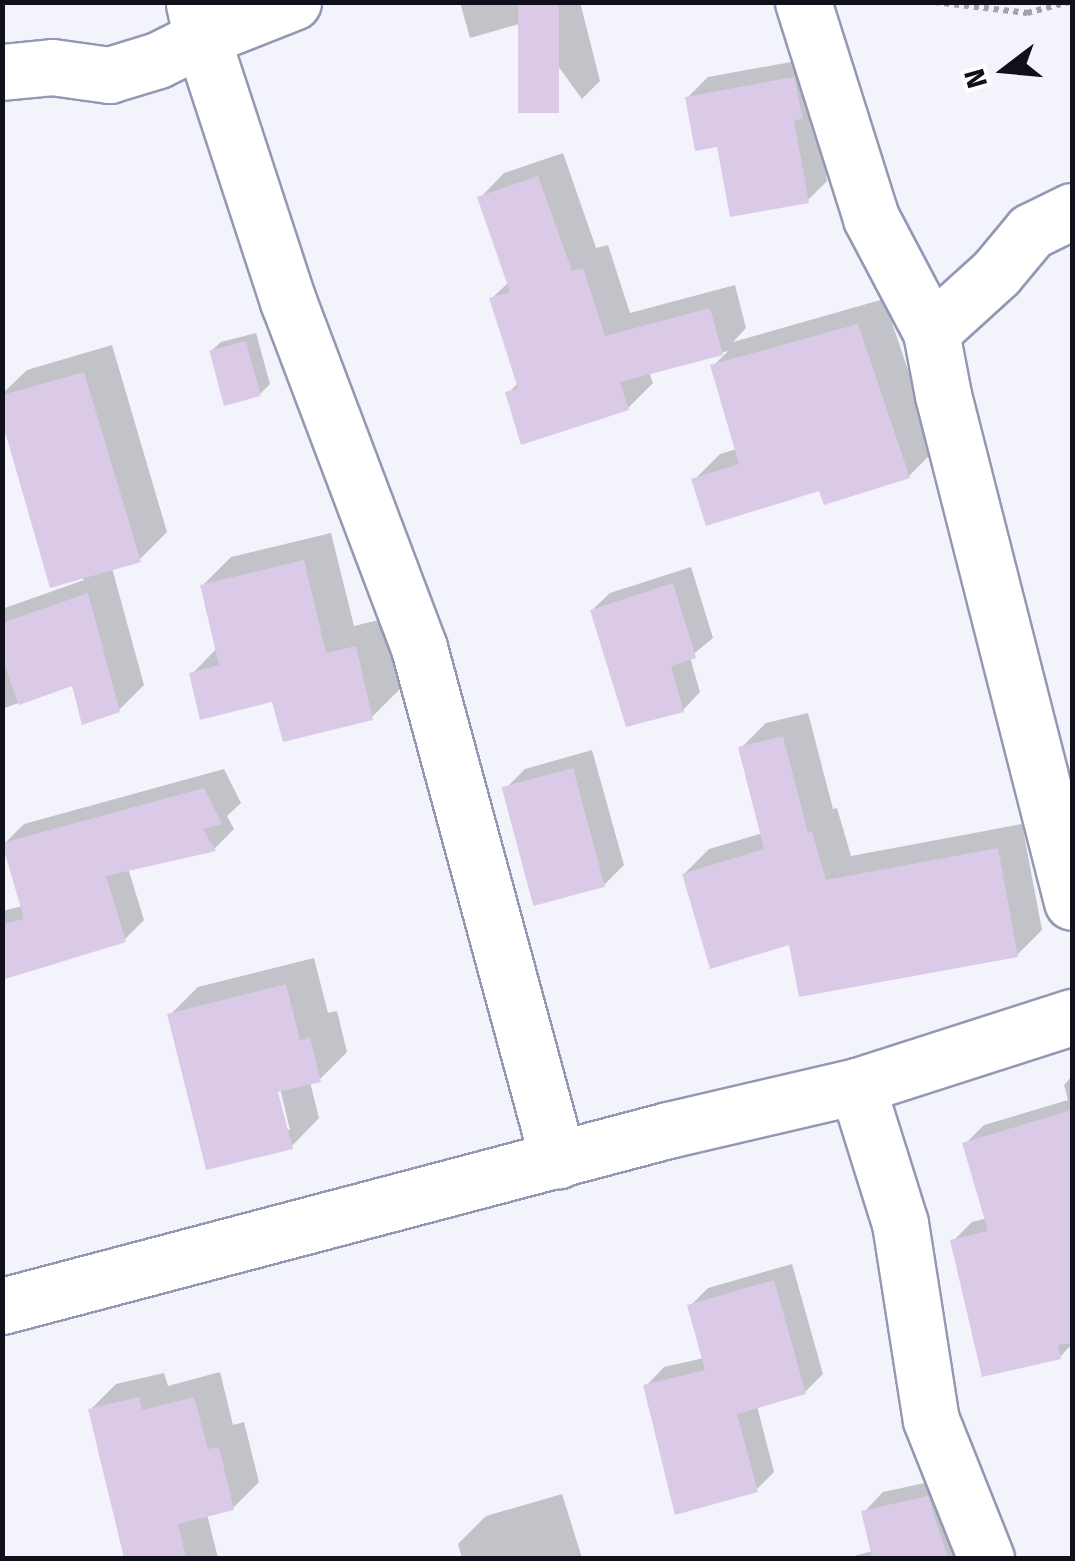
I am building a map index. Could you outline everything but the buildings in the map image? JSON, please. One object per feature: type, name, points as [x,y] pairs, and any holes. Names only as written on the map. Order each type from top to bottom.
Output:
[{"type":"street","points":[[2,72],[52,67],[108,74],[158,60],[198,20],[292,2]]},
{"type":"street","points":[[803,2],[871,218],[932,332],[943,395],[1072,902]]},
{"type":"street","points":[[198,20],[288,301],[418,648],[558,1160]]},
{"type":"street","points":[[932,332],[996,273],[1031,232],[1072,211]]},
{"type":"street","points":[[2,1306],[857,1086],[1072,1017]]},
{"type":"street","points":[[857,1086],[900,1222],[931,1420],[986,1558]]},
{"type":"path","points":[[934,2],[1027,13],[1069,2]]}]
